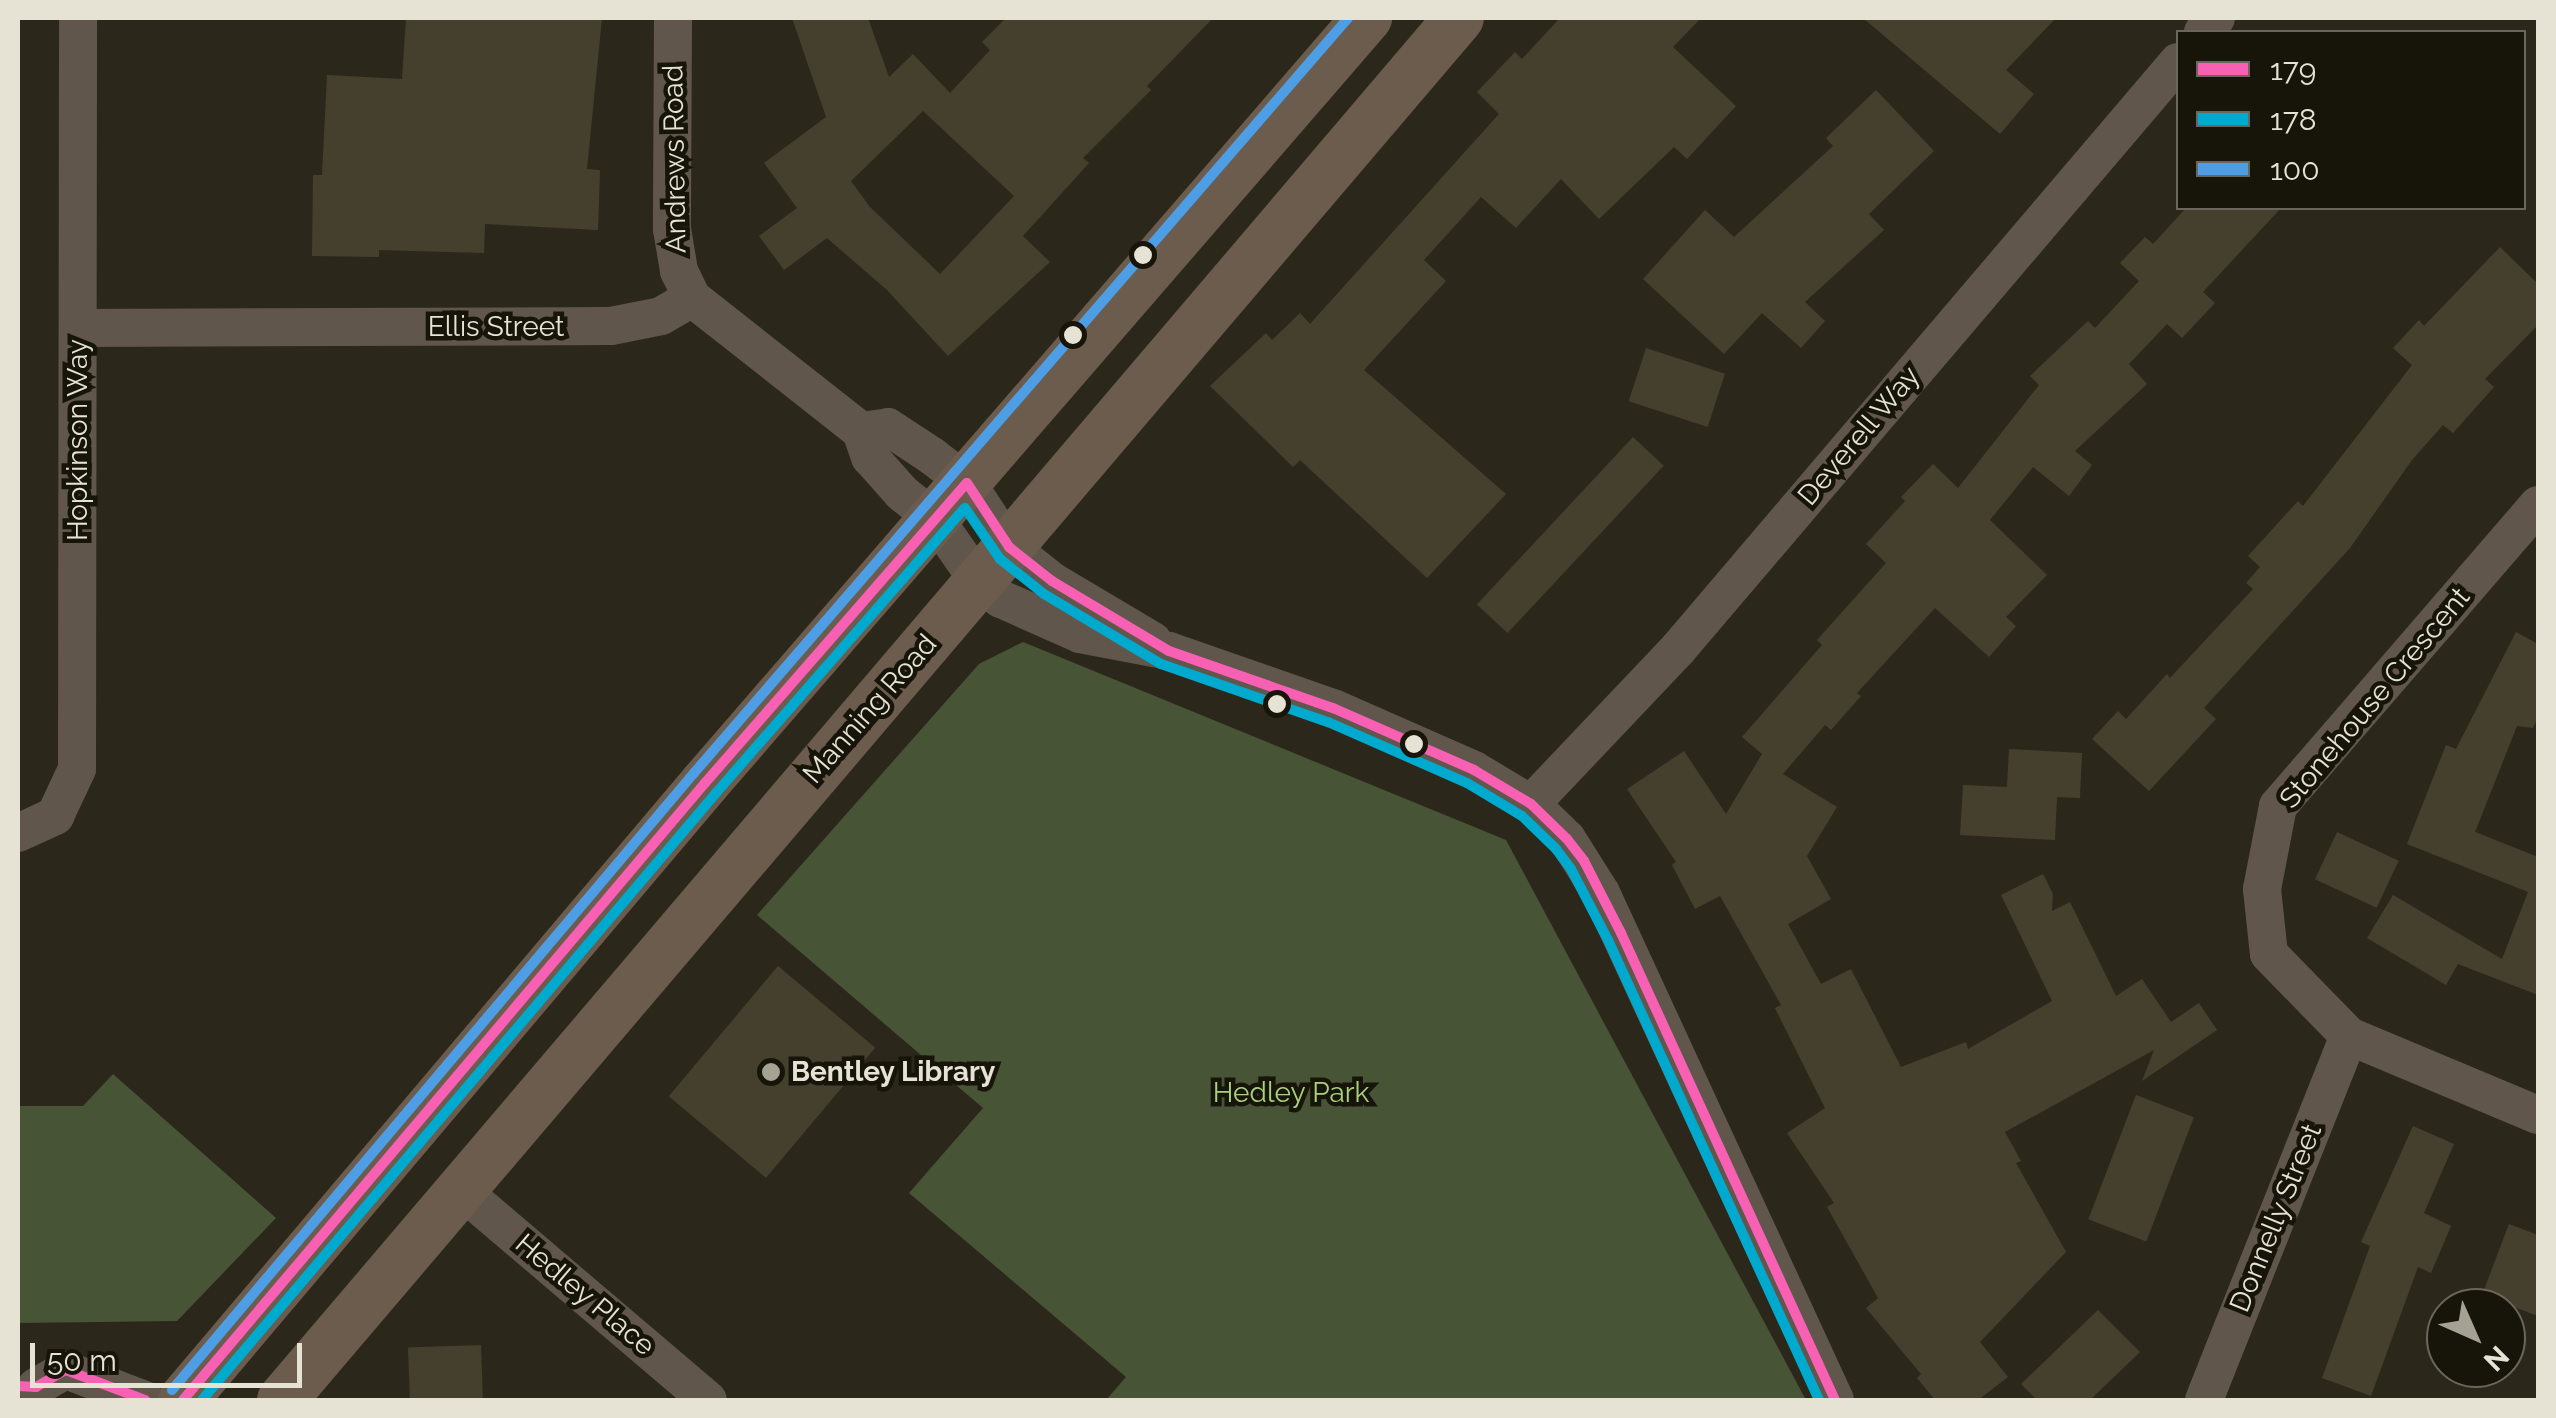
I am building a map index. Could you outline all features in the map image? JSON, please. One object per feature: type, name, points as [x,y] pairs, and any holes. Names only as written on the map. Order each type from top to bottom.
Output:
[{"type":"main road","points":[[184,1400],[705,783],[1367,18]]},
{"type":"main road","name":"Manning Road","points":[[282,1400],[1459,18]]},
{"type":"street","name":"Hopkinson Way","points":[[18,833],[55,816],[77,769],[78,18]]},
{"type":"street","name":"Andrews Road","points":[[673,18],[672,229],[679,272],[692,298]]},
{"type":"street","name":"Deverell Way","points":[[1531,804],[1678,649],[2176,64]]},
{"type":"street","name":"Ellis Street","points":[[78,328],[611,326],[660,316],[692,298]]},
{"type":"street","points":[[692,298],[861,430],[888,427],[952,502],[1024,612],[1080,634],[1170,651],[1333,708],[1474,770],[1531,804],[1567,839],[1601,893],[1835,1400]]},
{"type":"street","name":"Stonehouse Crescent","points":[[2536,512],[2278,806],[2262,889],[2269,954],[2348,1036],[2538,1115]]},
{"type":"street","name":"Donnelly Street","points":[[2204,1400],[2348,1036]]},
{"type":"street","name":"Hedley Place","points":[[461,1190],[708,1400]]},
{"type":"street","points":[[42,1391],[66,1370],[145,1400]]},
{"type":"green space","name":"Hedley Park","points":[[1023,642],[1506,840],[1806,1400],[1106,1400],[1126,1377],[909,1193],[983,1108],[757,915],[979,664]]},
{"type":"green space","points":[[113,1074],[276,1218],[177,1321],[18,1323],[18,1106],[83,1106]]},
{"type":"building","points":[[406,18],[602,18],[587,169],[600,170],[598,230],[485,224],[484,253],[379,250],[379,257],[312,256],[313,175],[322,175],[327,75],[402,79]]},
{"type":"building","points":[[792,18],[868,18],[889,77],[913,54],[950,93],[990,50],[982,42],[1006,18],[1213,18],[1147,86],[1151,90],[1083,158],[1089,163],[1023,236],[1050,262],[948,356],[887,290],[827,238],[784,270],[759,236],[797,208],[764,163],[826,117]],"holes":[[[923,111],[1014,196],[940,274],[870,207],[851,181]]]},
{"type":"building","points":[[1560,18],[1701,18],[1673,47],[1736,106],[1687,159],[1674,147],[1599,219],[1561,179],[1516,228],[1481,197],[1424,260],[1446,281],[1364,370],[1506,494],[1427,578],[1300,460],[1293,467],[1210,386],[1266,333],[1272,340],[1300,313],[1310,324],[1499,114],[1477,92],[1515,52],[1522,59]]},
{"type":"building","points":[[1863,18],[2056,18],[2006,70],[2034,94],[2000,134]]},
{"type":"building","points":[[1876,90],[1934,151],[1869,214],[1884,230],[1805,302],[1825,321],[1801,348],[1762,313],[1724,354],[1643,279],[1705,210],[1734,237],[1833,146],[1826,138]]},
{"type":"building","points":[[2184,210],[2279,210],[2203,292],[2215,303],[2182,338],[2167,324],[2129,364],[2147,384],[2075,451],[2092,465],[2069,496],[2033,467],[1990,520],[2047,575],[2006,617],[2016,626],[1989,657],[1935,608],[1857,693],[1861,696],[1831,730],[1825,725],[1783,774],[1837,807],[1807,856],[1831,899],[1788,924],[1821,984],[1851,969],[1901,1067],[1966,1042],[1968,1049],[2052,1001],[2001,895],[2043,874],[2053,894],[2052,911],[2070,902],[2116,996],[2142,979],[2171,1022],[2199,1003],[2217,1030],[2142,1081],[2154,1050],[2005,1132],[2021,1161],[2016,1163],[2066,1252],[1980,1342],[2008,1377],[1978,1400],[1935,1400],[1917,1378],[1921,1374],[1866,1308],[1878,1298],[1827,1207],[1834,1203],[1787,1133],[1825,1108],[1775,1008],[1781,1005],[1720,896],[1695,909],[1672,865],[1676,862],[1627,789],[1684,751],[1726,814],[1762,754],[1742,737],[1822,645],[1817,640],[1886,563],[1866,544],[1905,501],[1901,497],[1933,464],[1958,488],[2039,385],[2030,376],[2088,321],[2095,328],[2139,281],[2120,263],[2145,237],[2153,244]]},
{"type":"building","points":[[2500,247],[2538,284],[2538,325],[2485,379],[2494,387],[2453,433],[2443,425],[2412,460],[2350,548],[2204,708],[2216,719],[2149,791],[2092,739],[2118,711],[2126,719],[2253,589],[2246,583],[2260,567],[2248,556],[2298,501],[2303,506],[2412,365],[2393,348],[2419,320],[2424,326]]},
{"type":"building","points":[[1646,348],[1725,374],[1708,427],[1629,401]]},
{"type":"building","points":[[1633,437],[1664,466],[1508,633],[1477,604]]},
{"type":"building","points":[[2516,632],[2538,644],[2538,717],[2533,728],[2517,726],[2475,832],[2538,857],[2538,995],[2458,964],[2446,985],[2367,938],[2393,895],[2502,959],[2528,892],[2407,844],[2446,745],[2456,749]]},
{"type":"building","points":[[2009,749],[2082,753],[2080,798],[2057,797],[2055,840],[1960,835],[1963,785],[2007,787]]},
{"type":"building","points":[[2337,832],[2399,861],[2377,908],[2315,879]]},
{"type":"building","name":"Bentley Library","points":[[778,966],[875,1048],[766,1178],[669,1096]]},
{"type":"building","points":[[2136,1095],[2194,1117],[2146,1241],[2088,1219]]},
{"type":"building","points":[[2413,1126],[2454,1144],[2424,1213],[2451,1226],[2431,1273],[2418,1267],[2371,1396],[2322,1378],[2370,1246],[2361,1242]]},
{"type":"building","points":[[2509,1224],[2538,1235],[2538,1316],[2526,1312],[2526,1288],[2485,1288]]},
{"type":"building","points":[[2098,1310],[2140,1352],[2090,1400],[2037,1400],[2021,1384]]},
{"type":"building","points":[[481,1345],[483,1400],[410,1400],[408,1348]]},
{"type":"transit line","name":"100","points":[[172,1390],[694,773],[1348,18]]},
{"type":"transit line","name":"179","points":[[183,1400],[705,783],[967,483],[1009,547],[1052,581],[1169,651],[1333,708],[1474,770],[1531,804],[1567,839],[1584,861],[1621,933],[1835,1400]]},
{"type":"transit line","name":"178","points":[[202,1400],[716,793],[965,508],[1000,559],[1044,594],[1161,664],[1328,722],[1467,783],[1522,816],[1556,849],[1571,869],[1608,940],[1819,1400]]},
{"type":"transit line","name":"179","points":[[18,1386],[36,1387],[66,1370],[145,1400]]},
{"type":"place","name":"Bentley Library","points":[[771,1072]]}]
